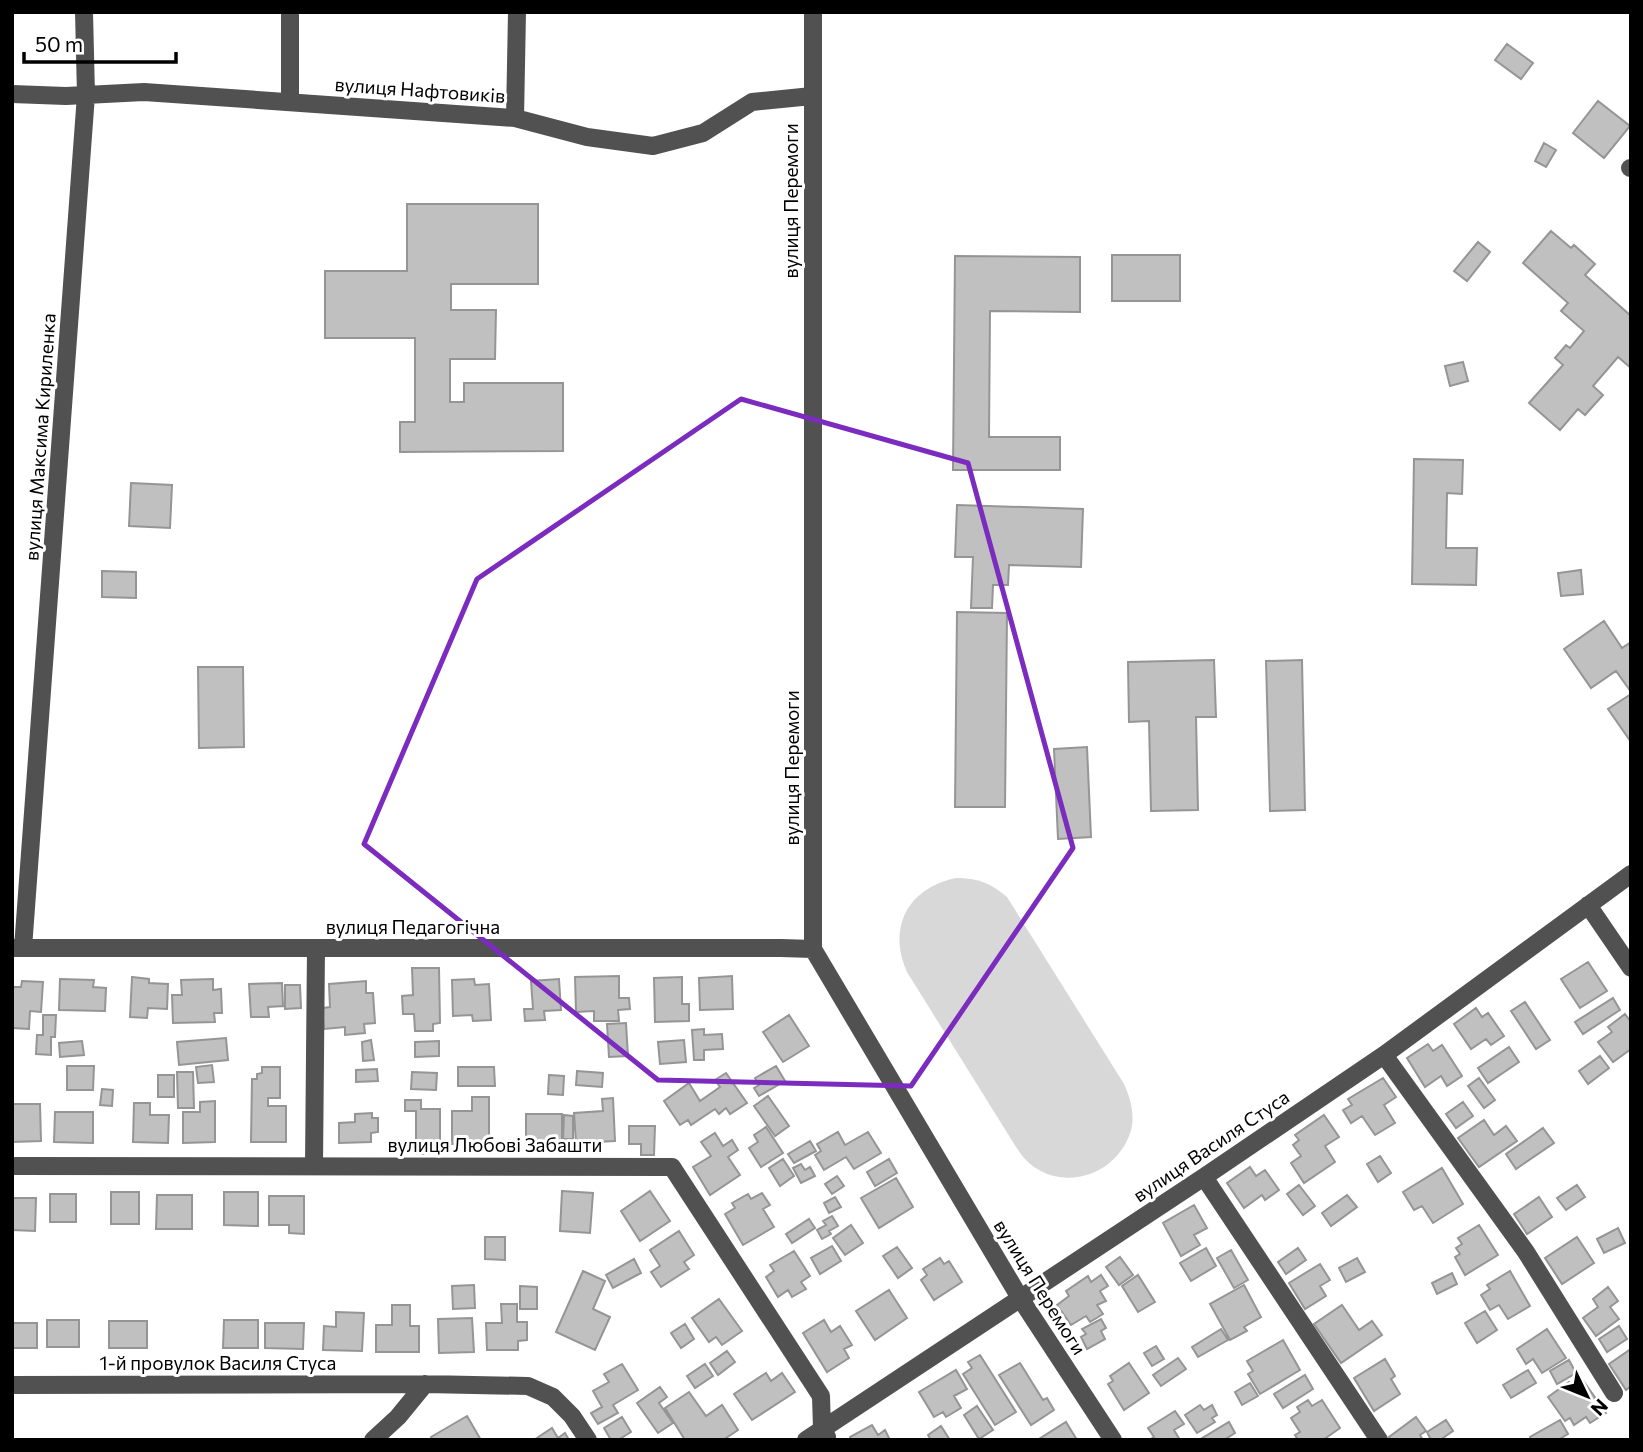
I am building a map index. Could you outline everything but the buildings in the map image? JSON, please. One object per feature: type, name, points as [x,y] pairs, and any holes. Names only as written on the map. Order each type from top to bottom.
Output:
[{"type":"street","name":"вулиця Максима Кириленка","points":[[18,948],[86,95],[83,12]]},
{"type":"street","points":[[290,12],[290,102]]},
{"type":"street","points":[[515,118],[517,12]]},
{"type":"street","name":"вулиця Перемоги","points":[[813,12],[813,949],[1020,1298],[1113,1440]]},
{"type":"street","name":"вулиця Нафтовиків","points":[[12,94],[66,96],[144,92],[515,118],[587,137],[653,146],[703,132],[752,102],[812,96]]},
{"type":"street","name":"вулиця Василя Стуса","points":[[806,1440],[825,1435],[1020,1298],[1384,1055],[1631,874]]},
{"type":"street","points":[[1588,905],[1631,968]]},
{"type":"street","name":"вулиця Педагогічна","points":[[18,948],[813,949]]},
{"type":"street","points":[[314,1165],[316,948]]},
{"type":"street","points":[[1384,1055],[1526,1252],[1614,1394]]},
{"type":"street","name":"вулиця Любові Забашти","points":[[12,1166],[672,1167],[821,1396],[825,1435]]},
{"type":"street","points":[[1204,1177],[1379,1440]]},
{"type":"street","points":[[373,1440],[398,1417],[425,1384]]},
{"type":"street","name":"1-й провулок Василя Стуса","points":[[12,1385],[528,1386],[553,1397],[572,1416],[588,1440]]},
{"type":"highlighted area","points":[[741,399],[968,463],[1073,848],[911,1086],[658,1080],[364,844],[477,579]]},
{"type":"shaded area","points":[[956,878],[983,882],[1007,897],[1124,1084],[1132,1115],[1127,1141],[1107,1165],[1094,1172],[1064,1178],[1034,1167],[1024,1158],[907,972],[899,940],[906,912],[914,900],[925,891]]}]
